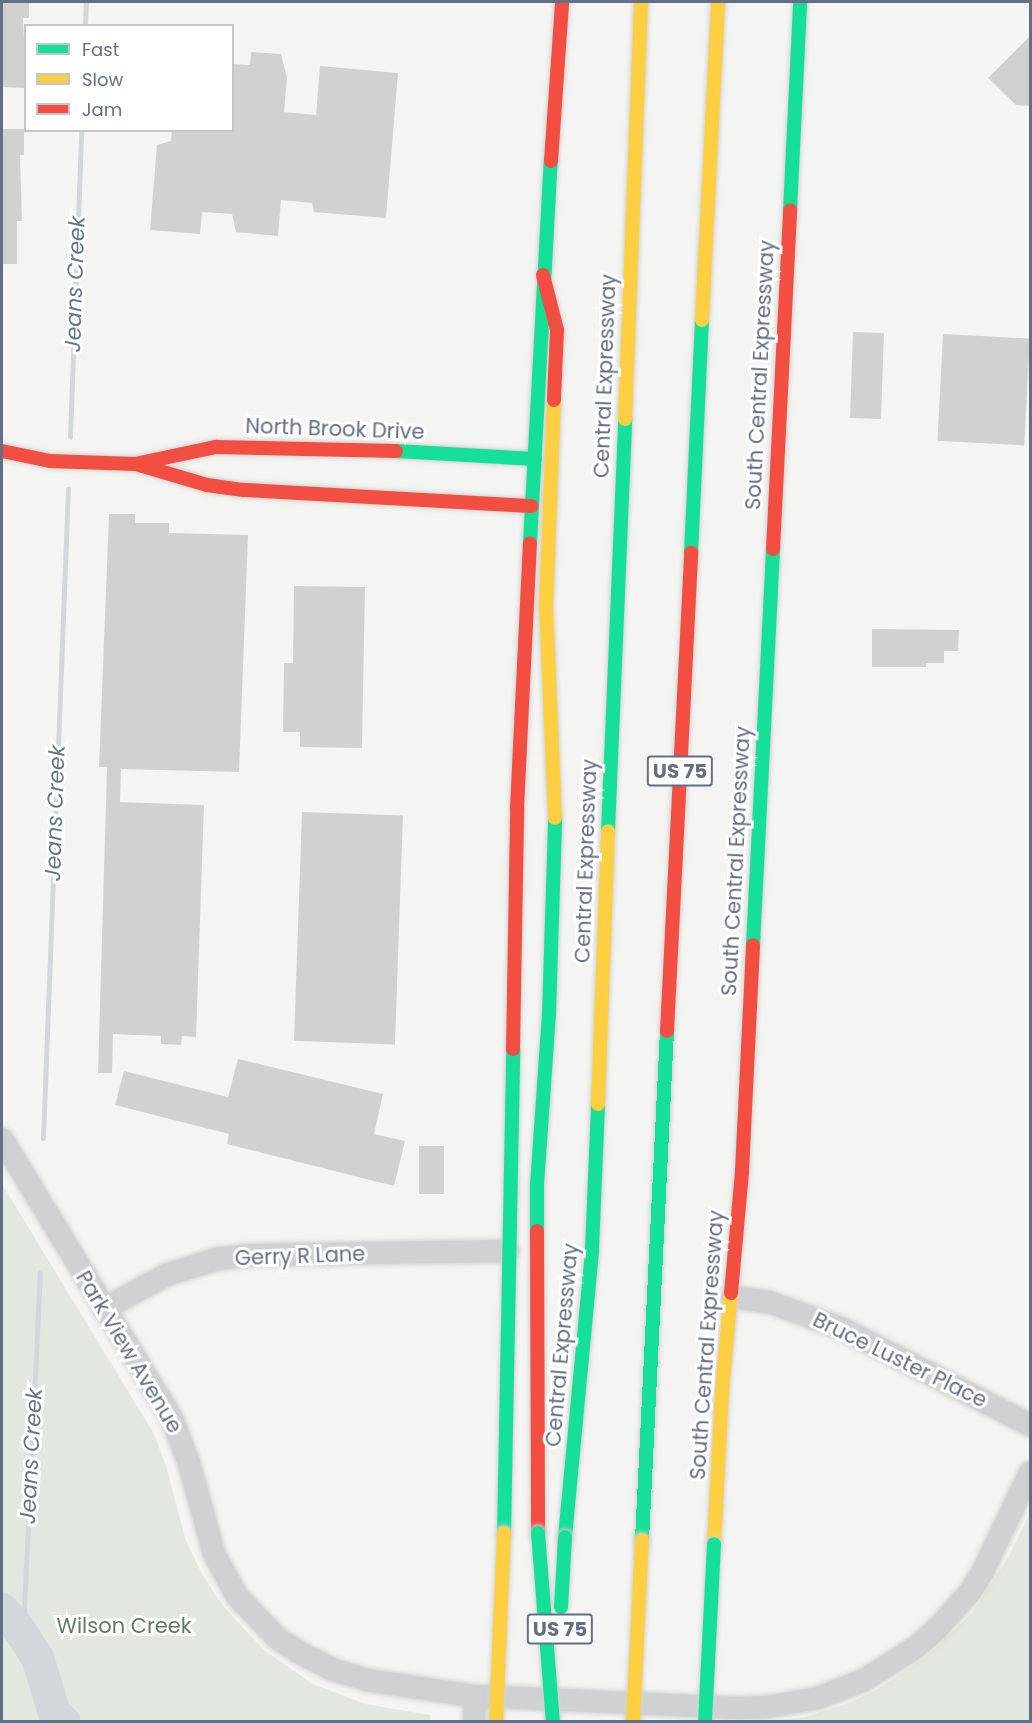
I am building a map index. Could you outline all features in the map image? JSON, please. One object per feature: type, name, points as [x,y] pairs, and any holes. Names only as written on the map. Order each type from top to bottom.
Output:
[{"type":"main road","points":[[496,1722],[504,1533],[517,808],[543,275],[562,2]]},
{"type":"main road","name":"Central Expressway","points":[[554,1722],[565,1536],[592,1249],[641,2]]},
{"type":"main road","name":"US 75","points":[[633,1722],[718,2]]},
{"type":"main road","name":"South Central Expressway","points":[[705,1722],[722,1391],[742,1171],[800,2]]},
{"type":"main road","points":[[543,275],[557,330],[546,604],[555,815],[549,1014],[537,1185],[538,1533],[554,1722]]},
{"type":"main road","name":"North Brook Drive","points":[[2,451],[50,461],[135,464],[216,447],[332,454],[535,459]]},
{"type":"main road","name":"North Brook Drive","points":[[135,464],[207,485],[244,490],[331,488],[532,506]]},
{"type":"street","name":"Park View Avenue","points":[[2,1140],[172,1419],[189,1463],[214,1554],[237,1596],[278,1639],[331,1669],[397,1687],[475,1696],[737,1708],[767,1707],[818,1698],[864,1680],[915,1648],[936,1630],[970,1592],[994,1551],[1030,1473]]},
{"type":"street","name":"Gerry R Lane","points":[[104,1309],[166,1275],[217,1259],[249,1255],[508,1251]]},
{"type":"street","name":"Bruce Luster Place","points":[[732,1297],[769,1302],[843,1329],[1030,1425]]},
{"type":"street","points":[[474,1722],[475,1696]]},
{"type":"green space","name":"Wilson Creek","points":[[2,1184],[154,1434],[166,1466],[186,1541],[202,1574],[223,1606],[264,1650],[313,1684],[365,1704],[430,1715],[430,1721],[2,1721]]},
{"type":"green space","points":[[1030,1513],[1030,1721],[765,1721],[805,1717],[846,1704],[878,1689],[927,1656],[972,1613],[1009,1556]]},
{"type":"building","points":[[2,2],[29,2],[29,18],[23,18],[24,88],[2,87]]},
{"type":"building","points":[[1030,36],[1030,106],[1016,105],[988,78]]},
{"type":"building","points":[[251,52],[281,54],[287,78],[284,112],[316,115],[320,66],[398,73],[386,218],[314,212],[312,203],[281,200],[278,236],[236,232],[232,214],[202,212],[200,234],[150,230],[157,145],[171,141],[172,132],[234,132],[234,64],[250,65]]},
{"type":"building","points":[[2,129],[24,129],[24,155],[20,155],[22,221],[17,221],[17,264],[2,264]]},
{"type":"building","points":[[853,332],[884,333],[881,419],[850,418]]},
{"type":"building","points":[[943,334],[1030,339],[1024,445],[937,441]]},
{"type":"building","points":[[109,514],[135,514],[135,523],[169,523],[169,533],[248,535],[239,772],[121,769],[120,802],[204,805],[196,1037],[182,1036],[181,1045],[161,1044],[161,1036],[113,1034],[112,1073],[98,1073],[107,767],[99,767]]},
{"type":"building","points":[[294,586],[365,587],[362,748],[300,747],[300,732],[283,732],[284,663],[293,663]]},
{"type":"building","points":[[872,629],[959,630],[958,651],[944,651],[944,663],[926,663],[926,667],[872,667]]},
{"type":"building","points":[[302,812],[403,816],[395,1044],[294,1041]]},
{"type":"building","points":[[238,1059],[383,1094],[374,1134],[405,1141],[394,1186],[227,1144],[229,1134],[115,1105],[124,1071],[228,1097]]},
{"type":"building","points":[[419,1146],[444,1146],[444,1194],[419,1194]]},
{"type":"waterway","name":"Jeans Creek","points":[[85,24],[86,2]]},
{"type":"waterway","name":"Jeans Creek","points":[[70,437],[81,132]]},
{"type":"waterway","name":"Jeans Creek","points":[[43,1138],[68,488]]},
{"type":"waterway","name":"Jeans Creek","points":[[26,1641],[24,1610],[40,1272]]},
{"type":"waterway","name":"Wilson Creek","points":[[2,1609],[16,1625],[37,1657],[54,1713],[64,1722]]},
{"type":"traffic: fast","points":[[790,210],[800,2]]},
{"type":"traffic: fast","points":[[530,543],[551,161]]},
{"type":"traffic: fast","points":[[691,553],[702,320]]},
{"type":"traffic: fast","points":[[608,831],[625,419]]},
{"type":"traffic: fast","points":[[396,451],[535,459]]},
{"type":"traffic: fast","points":[[753,945],[773,549]]},
{"type":"traffic: fast","points":[[537,1231],[537,1185],[549,1014],[555,818]]},
{"type":"traffic: fast","points":[[642,1540],[667,1031]]},
{"type":"traffic: fast","points":[[504,1533],[513,1049]]},
{"type":"traffic: fast","points":[[565,1537],[592,1249],[598,1104]]},
{"type":"traffic: fast","points":[[538,1533],[553,1722]]},
{"type":"traffic: fast","points":[[561,1607],[565,1537]]},
{"type":"traffic: fast","points":[[705,1722],[714,1544]]},
{"type":"traffic: slow","points":[[625,419],[641,2]]},
{"type":"traffic: slow","points":[[702,320],[718,2]]},
{"type":"traffic: slow","points":[[554,400],[546,604],[555,818]]},
{"type":"traffic: slow","points":[[598,1104],[608,831]]},
{"type":"traffic: slow","points":[[714,1544],[722,1391],[731,1293]]},
{"type":"traffic: slow","points":[[496,1722],[504,1533]]},
{"type":"traffic: slow","points":[[633,1722],[642,1540]]},
{"type":"traffic: jam","points":[[551,161],[562,2]]},
{"type":"traffic: jam","points":[[773,549],[790,210]]},
{"type":"traffic: jam","points":[[543,275],[557,330],[554,400]]},
{"type":"traffic: jam","points":[[2,451],[50,461],[135,464],[216,447],[396,451]]},
{"type":"traffic: jam","points":[[136,464],[207,485],[244,490],[532,506]]},
{"type":"traffic: jam","points":[[513,1049],[517,808],[530,543]]},
{"type":"traffic: jam","points":[[667,1031],[691,553]]},
{"type":"traffic: jam","points":[[731,1293],[742,1171],[753,945]]},
{"type":"traffic: jam","points":[[537,1231],[538,1533]]}]
